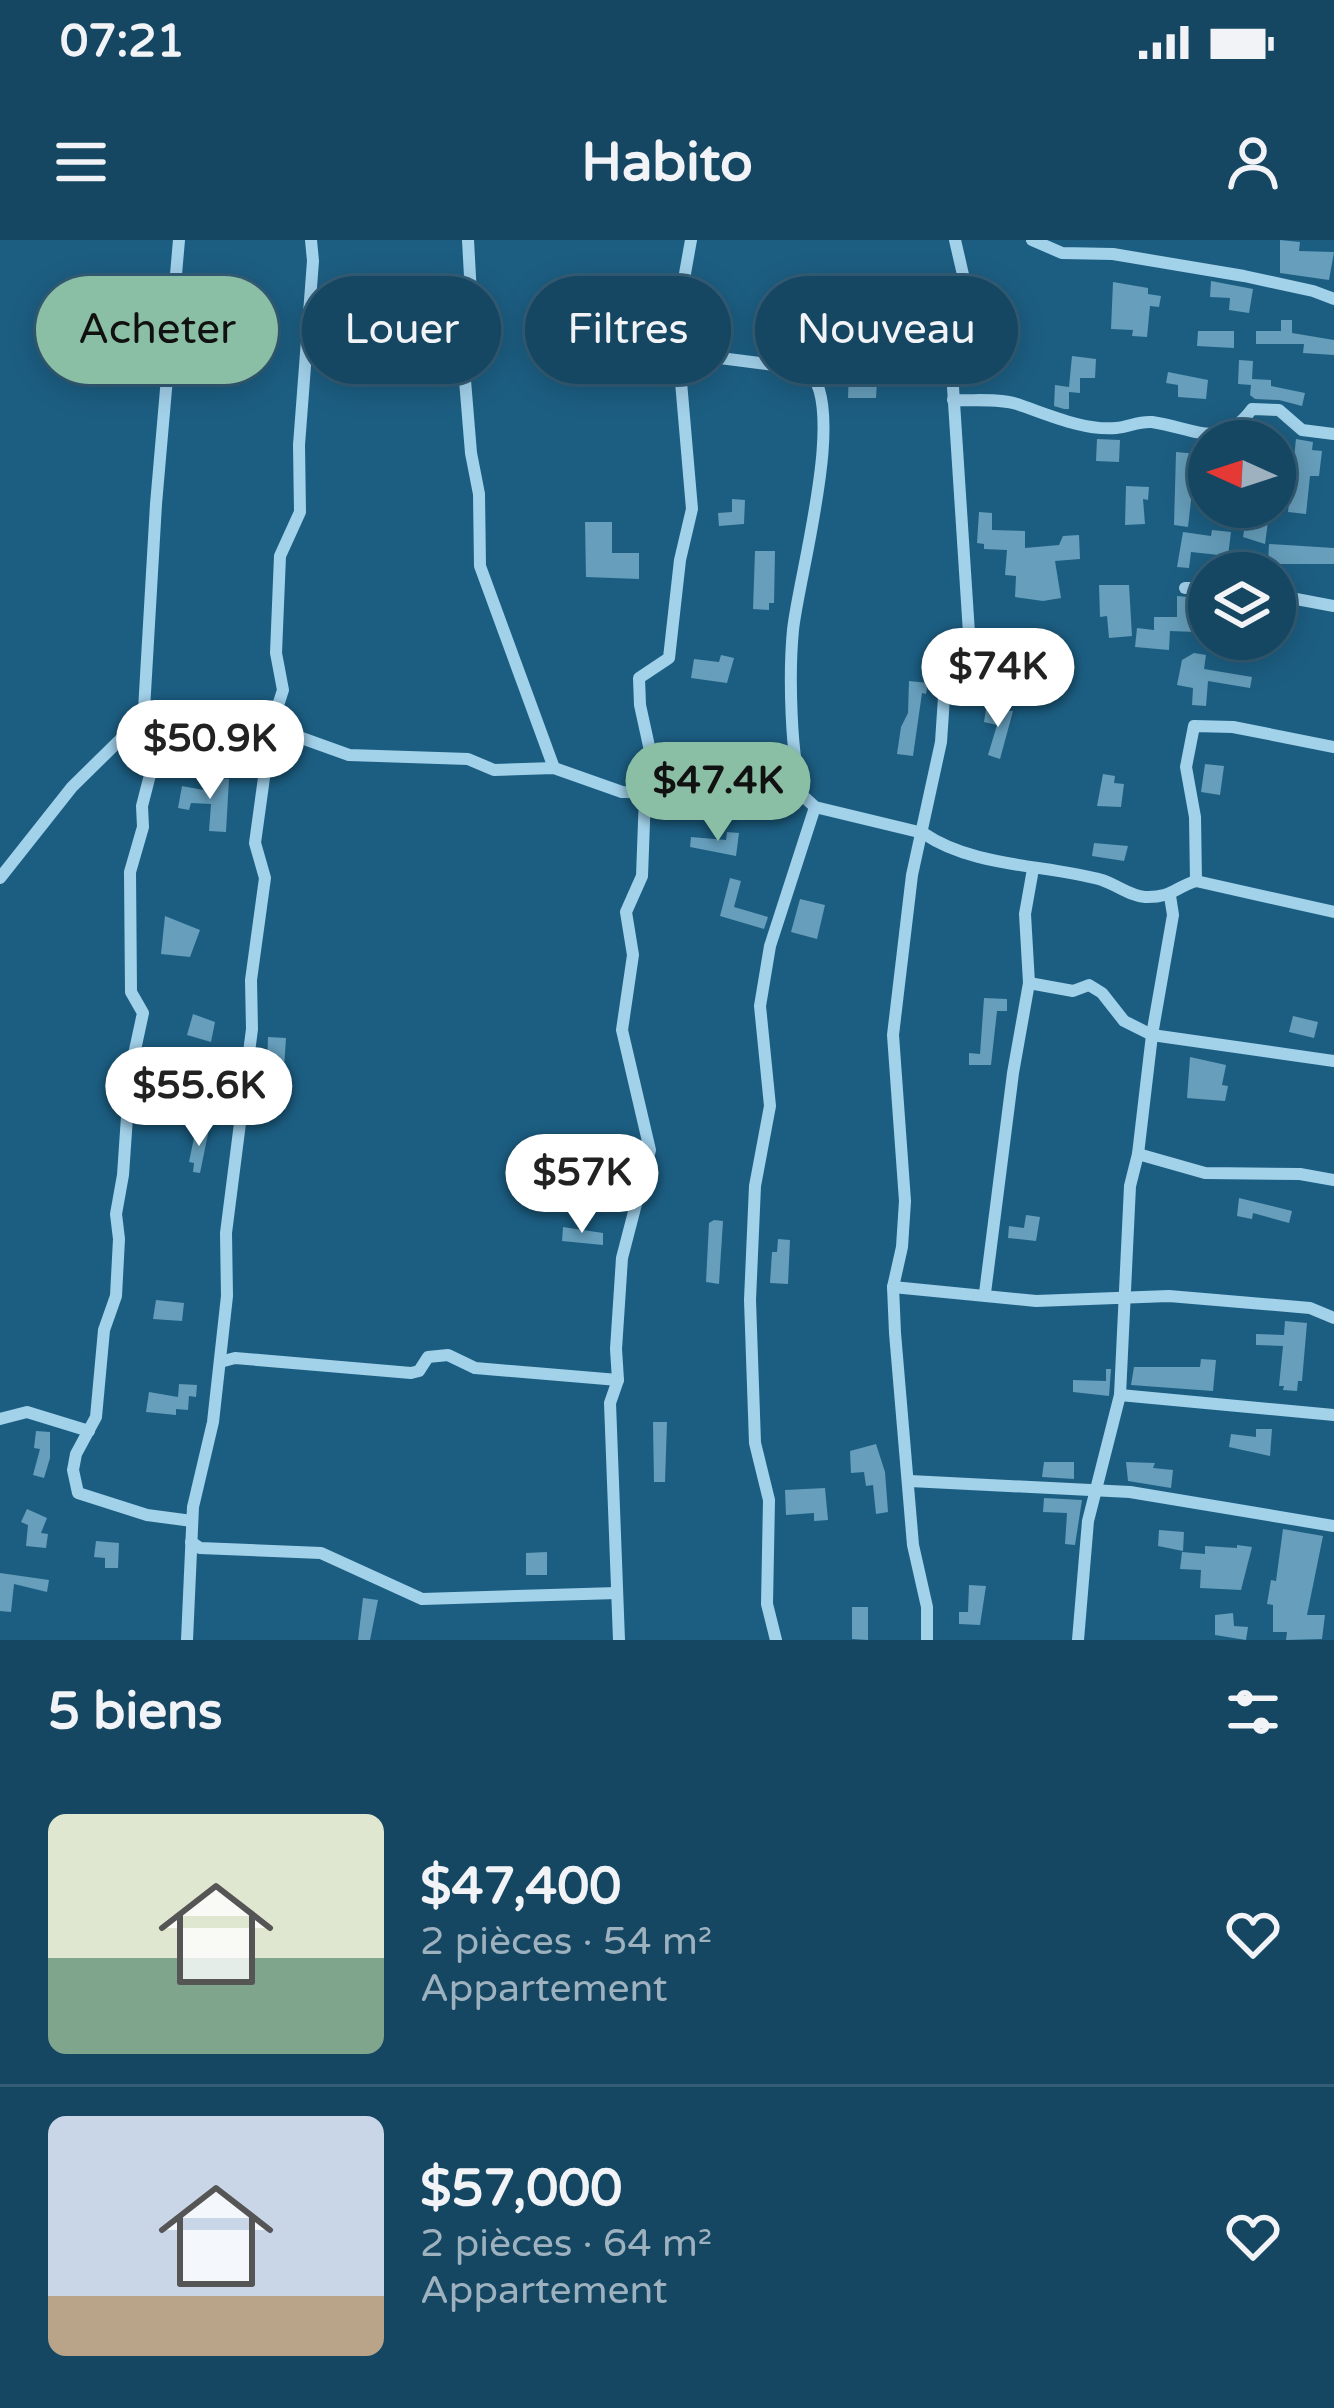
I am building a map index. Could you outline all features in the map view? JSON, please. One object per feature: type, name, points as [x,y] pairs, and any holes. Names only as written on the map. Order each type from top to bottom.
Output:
[{"type":"street","points":[[179,240],[144,710],[151,772],[130,872],[131,992],[143,1013],[130,1073],[116,1214],[116,1296],[104,1330],[97,1417],[76,1454],[73,1470],[78,1493],[147,1515],[192,1521]]},
{"type":"street","points":[[187,1640],[192,1521],[220,1362],[227,1296],[226,1233],[265,878],[255,843],[271,727],[283,690],[276,653],[280,556],[300,512],[299,445],[311,240]]},
{"type":"street","points":[[468,240],[472,295],[463,356],[478,494],[480,566],[554,768]]},
{"type":"street","points":[[685,276],[692,240]]},
{"type":"street","points":[[928,1640],[927,1607],[913,1545],[892,1287],[902,1247],[905,1201],[893,1035],[912,875],[941,742],[944,697],[969,633],[950,340],[967,292],[955,240]]},
{"type":"street","points":[[1032,240],[1062,253],[1113,254],[1244,276],[1334,299]]},
{"type":"street","points":[[731,359],[806,369],[813,373],[825,411],[821,464],[792,635],[796,759],[802,796],[815,808],[923,833],[938,843],[1034,869],[1103,880],[1139,897],[1170,896],[1196,881],[1334,912]]},
{"type":"street","points":[[619,1640],[610,1403],[618,1380],[622,1258],[650,1150],[622,1030],[633,956],[626,912],[643,876],[645,795],[654,769],[639,681],[669,658],[680,560],[692,509],[683,384]]},
{"type":"street","points":[[953,400],[1015,403],[1039,414],[1116,428],[1151,422],[1213,434],[1238,428],[1252,409],[1279,410],[1302,430],[1334,434]]},
{"type":"street","points":[[1296,599],[1334,606]]},
{"type":"street","points":[[0,878],[72,788],[133,728],[144,710]]},
{"type":"street","points":[[1196,881],[1195,818],[1186,767],[1194,726],[1233,727],[1334,747]]},
{"type":"street","points":[[271,727],[350,755],[468,759],[494,770],[554,768],[608,788],[645,795],[688,790],[732,793],[770,803],[802,796]]},
{"type":"street","points":[[776,1640],[767,1604],[769,1500],[755,1443],[750,1300],[754,1186],[770,1106],[760,1006],[770,946],[815,808]]},
{"type":"street","points":[[985,1293],[1029,983],[1025,914],[1034,869]]},
{"type":"street","points":[[1078,1640],[1083,1552],[1120,1394],[1130,1186],[1173,915],[1170,896]]},
{"type":"street","points":[[1029,983],[1072,991],[1089,985],[1124,1021],[1152,1034],[1334,1061]]},
{"type":"street","points":[[1138,1154],[1205,1173],[1300,1174],[1334,1180]]},
{"type":"street","points":[[892,1287],[1036,1300],[1124,1295],[1310,1308],[1334,1318]]},
{"type":"street","points":[[220,1362],[236,1358],[411,1373],[419,1371],[428,1357],[448,1355],[475,1368],[618,1380]]},
{"type":"street","points":[[1120,1394],[1334,1415]]},
{"type":"street","points":[[0,1419],[27,1412],[89,1431]]},
{"type":"street","points":[[910,1481],[1099,1489],[1334,1526]]},
{"type":"street","points":[[191,1542],[200,1548],[321,1553],[422,1599],[617,1593]]},
{"type":"building","points":[[1280,240],[1300,242],[1299,251],[1334,252],[1329,280],[1280,273]]},
{"type":"building","points":[[1211,281],[1253,289],[1249,313],[1229,310],[1230,298],[1210,297]]},
{"type":"building","points":[[1113,282],[1148,288],[1148,294],[1161,296],[1159,307],[1150,306],[1147,337],[1132,336],[1133,330],[1111,329]]},
{"type":"building","points":[[1281,320],[1292,320],[1292,333],[1334,340],[1334,355],[1303,353],[1304,344],[1256,344],[1256,331],[1281,331]]},
{"type":"building","points":[[1198,331],[1234,331],[1234,348],[1197,346]]},
{"type":"building","points":[[1072,356],[1096,359],[1095,378],[1080,378],[1080,393],[1069,392],[1069,409],[1064,409],[1054,406],[1055,385],[1069,387]]},
{"type":"building","points":[[1239,360],[1253,361],[1252,379],[1271,380],[1271,386],[1305,393],[1302,406],[1255,399],[1250,395],[1251,385],[1238,384]]},
{"type":"building","points":[[1168,372],[1208,380],[1206,399],[1178,397],[1178,385],[1166,383]]},
{"type":"building","points":[[849,384],[877,384],[876,398],[848,398]]},
{"type":"building","points":[[1097,439],[1120,440],[1119,462],[1096,461]]},
{"type":"building","points":[[1296,439],[1313,442],[1312,450],[1322,451],[1319,476],[1310,476],[1306,514],[1296,513]]},
{"type":"building","points":[[1176,452],[1188,453],[1188,527],[1174,525]]},
{"type":"building","points":[[1126,486],[1149,487],[1148,500],[1143,499],[1145,524],[1125,525]]},
{"type":"building","points":[[732,499],[745,500],[744,524],[719,526],[718,513],[732,512]]},
{"type":"building","points":[[979,512],[992,513],[992,530],[1025,531],[1025,548],[1059,545],[1063,536],[1079,535],[1080,559],[1055,561],[1061,598],[1015,597],[1016,576],[1005,575],[1007,550],[984,549],[984,544],[977,543]]},
{"type":"building","points":[[585,522],[612,522],[612,553],[639,553],[639,579],[586,577]]},
{"type":"building","points":[[1244,528],[1267,528],[1265,544],[1243,537]]},
{"type":"building","points":[[1212,530],[1231,532],[1228,552],[1188,552],[1188,568],[1177,567],[1183,532],[1211,536]]},
{"type":"building","points":[[1269,544],[1334,548],[1334,564],[1296,564],[1296,552],[1269,552]]},
{"type":"building","points":[[755,551],[775,551],[774,603],[769,603],[769,610],[753,609]]},
{"type":"building","points":[[1099,585],[1129,585],[1132,636],[1109,638],[1107,616],[1100,617]]},
{"type":"building","points":[[1177,596],[1188,597],[1188,632],[1170,631],[1169,650],[1135,647],[1137,628],[1154,630],[1154,617],[1177,617]]},
{"type":"building","points":[[721,655],[734,658],[727,683],[691,678],[694,659],[719,662]]},
{"type":"building","points":[[1182,660],[1205,660],[1204,669],[1252,677],[1250,688],[1208,681],[1206,706],[1192,705],[1193,688],[1177,685]]},
{"type":"building","points":[[909,681],[928,683],[926,694],[922,693],[913,756],[897,754],[908,713]]},
{"type":"building","points":[[986,709],[1013,711],[1000,759],[988,755],[997,725],[984,722]]},
{"type":"building","points":[[1205,764],[1224,766],[1220,795],[1201,792]]},
{"type":"building","points":[[1103,774],[1124,784],[1121,807],[1097,806]]},
{"type":"building","points":[[210,777],[229,779],[226,832],[209,831],[211,804],[178,808],[182,786],[209,791]]},
{"type":"building","points":[[727,832],[739,833],[736,856],[690,847],[691,837],[726,840]]},
{"type":"building","points":[[1094,843],[1128,846],[1124,861],[1092,856]]},
{"type":"building","points":[[730,878],[741,881],[734,907],[768,917],[764,929],[720,916]]},
{"type":"building","points":[[800,899],[825,905],[817,939],[791,932]]},
{"type":"building","points":[[165,916],[200,930],[190,957],[161,954]]},
{"type":"building","points":[[984,998],[1007,999],[1007,1011],[997,1011],[991,1065],[969,1065],[969,1053],[980,1054]]},
{"type":"building","points":[[193,1014],[215,1022],[211,1042],[187,1035]]},
{"type":"building","points":[[1293,1016],[1318,1022],[1314,1038],[1289,1032]]},
{"type":"building","points":[[268,1037],[286,1038],[284,1068],[267,1067]]},
{"type":"building","points":[[1190,1057],[1226,1065],[1225,1101],[1187,1098]]},
{"type":"building","points":[[196,1128],[209,1129],[200,1173],[193,1172],[194,1163],[189,1162]]},
{"type":"building","points":[[1239,1198],[1292,1211],[1289,1223],[1253,1213],[1252,1219],[1237,1216]]},
{"type":"building","points":[[1026,1215],[1040,1217],[1036,1241],[1008,1238],[1009,1226],[1024,1228]]},
{"type":"building","points":[[723,1221],[719,1284],[706,1282],[709,1223]]},
{"type":"building","points":[[563,1227],[603,1233],[603,1245],[562,1241]]},
{"type":"building","points":[[778,1239],[790,1240],[788,1284],[770,1283]]},
{"type":"building","points":[[156,1300],[184,1303],[182,1321],[153,1319]]},
{"type":"building","points":[[1285,1321],[1307,1323],[1297,1391],[1279,1386],[1283,1346],[1256,1345],[1256,1334],[1284,1335]]},
{"type":"building","points":[[1201,1359],[1216,1360],[1213,1391],[1131,1385],[1134,1367],[1200,1367]]},
{"type":"building","points":[[1106,1369],[1111,1369],[1109,1396],[1073,1392],[1073,1380],[1106,1381]]},
{"type":"building","points":[[179,1384],[197,1385],[196,1397],[189,1396],[188,1410],[176,1409],[176,1415],[146,1412],[149,1392],[178,1397]]},
{"type":"building","points":[[653,1422],[667,1422],[665,1482],[654,1482]]},
{"type":"building","points":[[1256,1429],[1272,1429],[1270,1456],[1229,1447],[1231,1434],[1256,1437]]},
{"type":"building","points":[[36,1431],[50,1432],[44,1478],[33,1475],[40,1449],[34,1448]]},
{"type":"building","points":[[876,1444],[885,1472],[888,1512],[876,1514],[873,1485],[866,1486],[864,1472],[851,1473],[850,1451]]},
{"type":"building","points":[[1044,1462],[1074,1462],[1074,1479],[1042,1477]]},
{"type":"building","points":[[1126,1462],[1155,1463],[1153,1468],[1173,1470],[1171,1488],[1128,1481]]},
{"type":"building","points":[[825,1488],[828,1520],[814,1521],[814,1513],[786,1515],[785,1490]]},
{"type":"building","points":[[1044,1498],[1082,1500],[1075,1545],[1065,1544],[1067,1513],[1043,1512]]},
{"type":"building","points":[[27,1509],[47,1518],[41,1533],[48,1534],[46,1548],[26,1546],[28,1525],[21,1522]]},
{"type":"building","points":[[1283,1529],[1323,1536],[1307,1615],[1325,1615],[1322,1639],[1286,1640],[1287,1632],[1273,1632],[1273,1605],[1267,1604],[1271,1580],[1276,1581]]},
{"type":"building","points":[[1159,1530],[1184,1532],[1183,1551],[1158,1546]]},
{"type":"building","points":[[96,1541],[119,1543],[118,1568],[105,1568],[105,1558],[94,1557]]},
{"type":"building","points":[[1205,1546],[1252,1547],[1241,1590],[1200,1588],[1201,1570],[1180,1569],[1182,1552],[1205,1554]]},
{"type":"building","points":[[547,1552],[547,1575],[526,1575],[526,1553]]},
{"type":"building","points":[[0,1573],[49,1580],[47,1592],[14,1584],[11,1612],[0,1611]]},
{"type":"building","points":[[969,1585],[986,1586],[980,1625],[959,1624],[959,1612],[968,1612]]},
{"type":"building","points":[[363,1598],[378,1600],[370,1640],[358,1640]]},
{"type":"building","points":[[852,1607],[868,1607],[868,1640],[852,1639]]},
{"type":"building","points":[[1233,1613],[1234,1626],[1248,1627],[1246,1640],[1215,1635],[1215,1615]]}]
